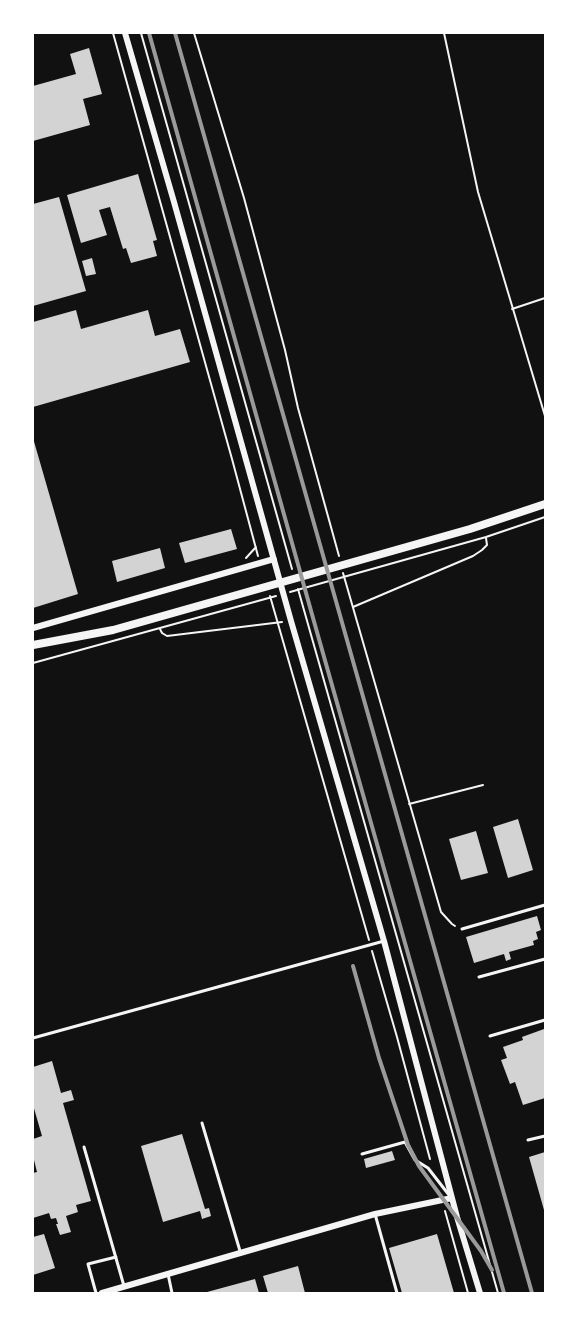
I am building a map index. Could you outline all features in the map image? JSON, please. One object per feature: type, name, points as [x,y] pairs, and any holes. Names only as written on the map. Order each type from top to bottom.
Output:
[{"type":"street","points":[[125,33],[384,941],[452,1198],[480,1293]]},
{"type":"street","points":[[33,645],[113,630],[470,529],[545,504]]},
{"type":"street","points":[[33,628],[274,559]]},
{"type":"street","points":[[102,1293],[375,1215],[452,1198]]},
{"type":"lane","points":[[462,928],[545,905]]},
{"type":"lane","points":[[33,1038],[384,941]]},
{"type":"lane","points":[[479,977],[545,959]]},
{"type":"lane","points":[[490,1036],[545,1020]]},
{"type":"lane","points":[[202,1123],[241,1253]]},
{"type":"lane","points":[[528,1140],[545,1136]]},
{"type":"lane","points":[[362,1154],[405,1142],[415,1160],[434,1174],[452,1198]]},
{"type":"lane","points":[[84,1147],[124,1287]]},
{"type":"lane","points":[[375,1215],[397,1293]]},
{"type":"lane","points":[[96,1293],[88,1264],[116,1257]]},
{"type":"lane","points":[[168,1274],[172,1293]]},
{"type":"path","points":[[113,33],[256,547]]},
{"type":"path","points":[[141,33],[294,576]]},
{"type":"path","points":[[194,33],[244,198],[285,350],[298,408],[345,563]]},
{"type":"path","points":[[444,33],[478,192],[545,416]]},
{"type":"path","points":[[512,309],[545,298]]},
{"type":"path","points":[[291,592],[486,537],[545,517]]},
{"type":"path","points":[[353,607],[473,556],[487,545],[486,537]]},
{"type":"path","points":[[344,574],[441,912],[452,924],[462,928]]},
{"type":"path","points":[[298,588],[498,1293]]},
{"type":"path","points":[[33,663],[280,594]]},
{"type":"path","points":[[160,629],[167,636],[291,621]]},
{"type":"path","points":[[277,623],[397,1036],[434,1174]]},
{"type":"path","points":[[409,804],[483,785]]},
{"type":"path","points":[[443,1200],[447,1222],[468,1293]]},
{"type":"building","points":[[89,48],[102,94],[83,99],[90,125],[33,141],[33,86],[76,74],[70,54]]},
{"type":"building","points":[[138,174],[157,240],[153,241],[157,256],[131,263],[126,248],[123,249],[110,207],[99,210],[107,235],[81,243],[67,195]]},
{"type":"building","points":[[59,197],[86,291],[33,306],[33,204]]},
{"type":"building","points":[[92,258],[96,274],[86,276],[82,261]]},
{"type":"building","points":[[76,310],[81,329],[148,310],[155,336],[180,329],[190,362],[33,407],[33,322]]},
{"type":"building","points":[[33,438],[78,594],[33,608]]},
{"type":"building","points":[[231,529],[237,549],[185,563],[179,543]]},
{"type":"building","points":[[160,548],[165,568],[117,582],[112,561]]},
{"type":"building","points":[[518,819],[533,870],[508,878],[493,827]]},
{"type":"building","points":[[476,831],[488,873],[461,880],[449,839]]},
{"type":"building","points":[[537,916],[541,930],[536,932],[538,939],[533,941],[534,945],[509,952],[511,959],[506,961],[504,954],[474,963],[466,937]]},
{"type":"building","points":[[544,1029],[545,1098],[523,1105],[515,1082],[510,1084],[501,1060],[507,1058],[503,1047]]},
{"type":"building","points":[[52,1061],[61,1093],[71,1090],[74,1100],[63,1103],[91,1201],[76,1205],[78,1212],[66,1216],[71,1232],[60,1235],[56,1218],[51,1219],[49,1213],[33,1218],[33,1173],[37,1172],[33,1156],[33,1139],[42,1136],[33,1105],[33,1067]]},
{"type":"building","points":[[182,1134],[205,1209],[209,1208],[211,1216],[202,1219],[200,1211],[163,1222],[141,1146]]},
{"type":"building","points":[[392,1151],[395,1160],[366,1168],[364,1159]]},
{"type":"building","points":[[545,1152],[545,1210],[544,1210],[529,1157]]},
{"type":"building","points":[[44,1234],[55,1268],[33,1275],[33,1237]]},
{"type":"building","points":[[437,1234],[454,1293],[402,1293],[389,1248]]},
{"type":"building","points":[[298,1266],[305,1293],[268,1293],[263,1276]]},
{"type":"building","points":[[255,1279],[259,1293],[207,1293],[207,1292]]},
{"type":"railway","points":[[149,33],[504,1293]]},
{"type":"railway","points":[[175,33],[532,1293]]},
{"type":"railway","points":[[353,966],[379,1058],[408,1145],[419,1166],[481,1251],[492,1270]]}]
